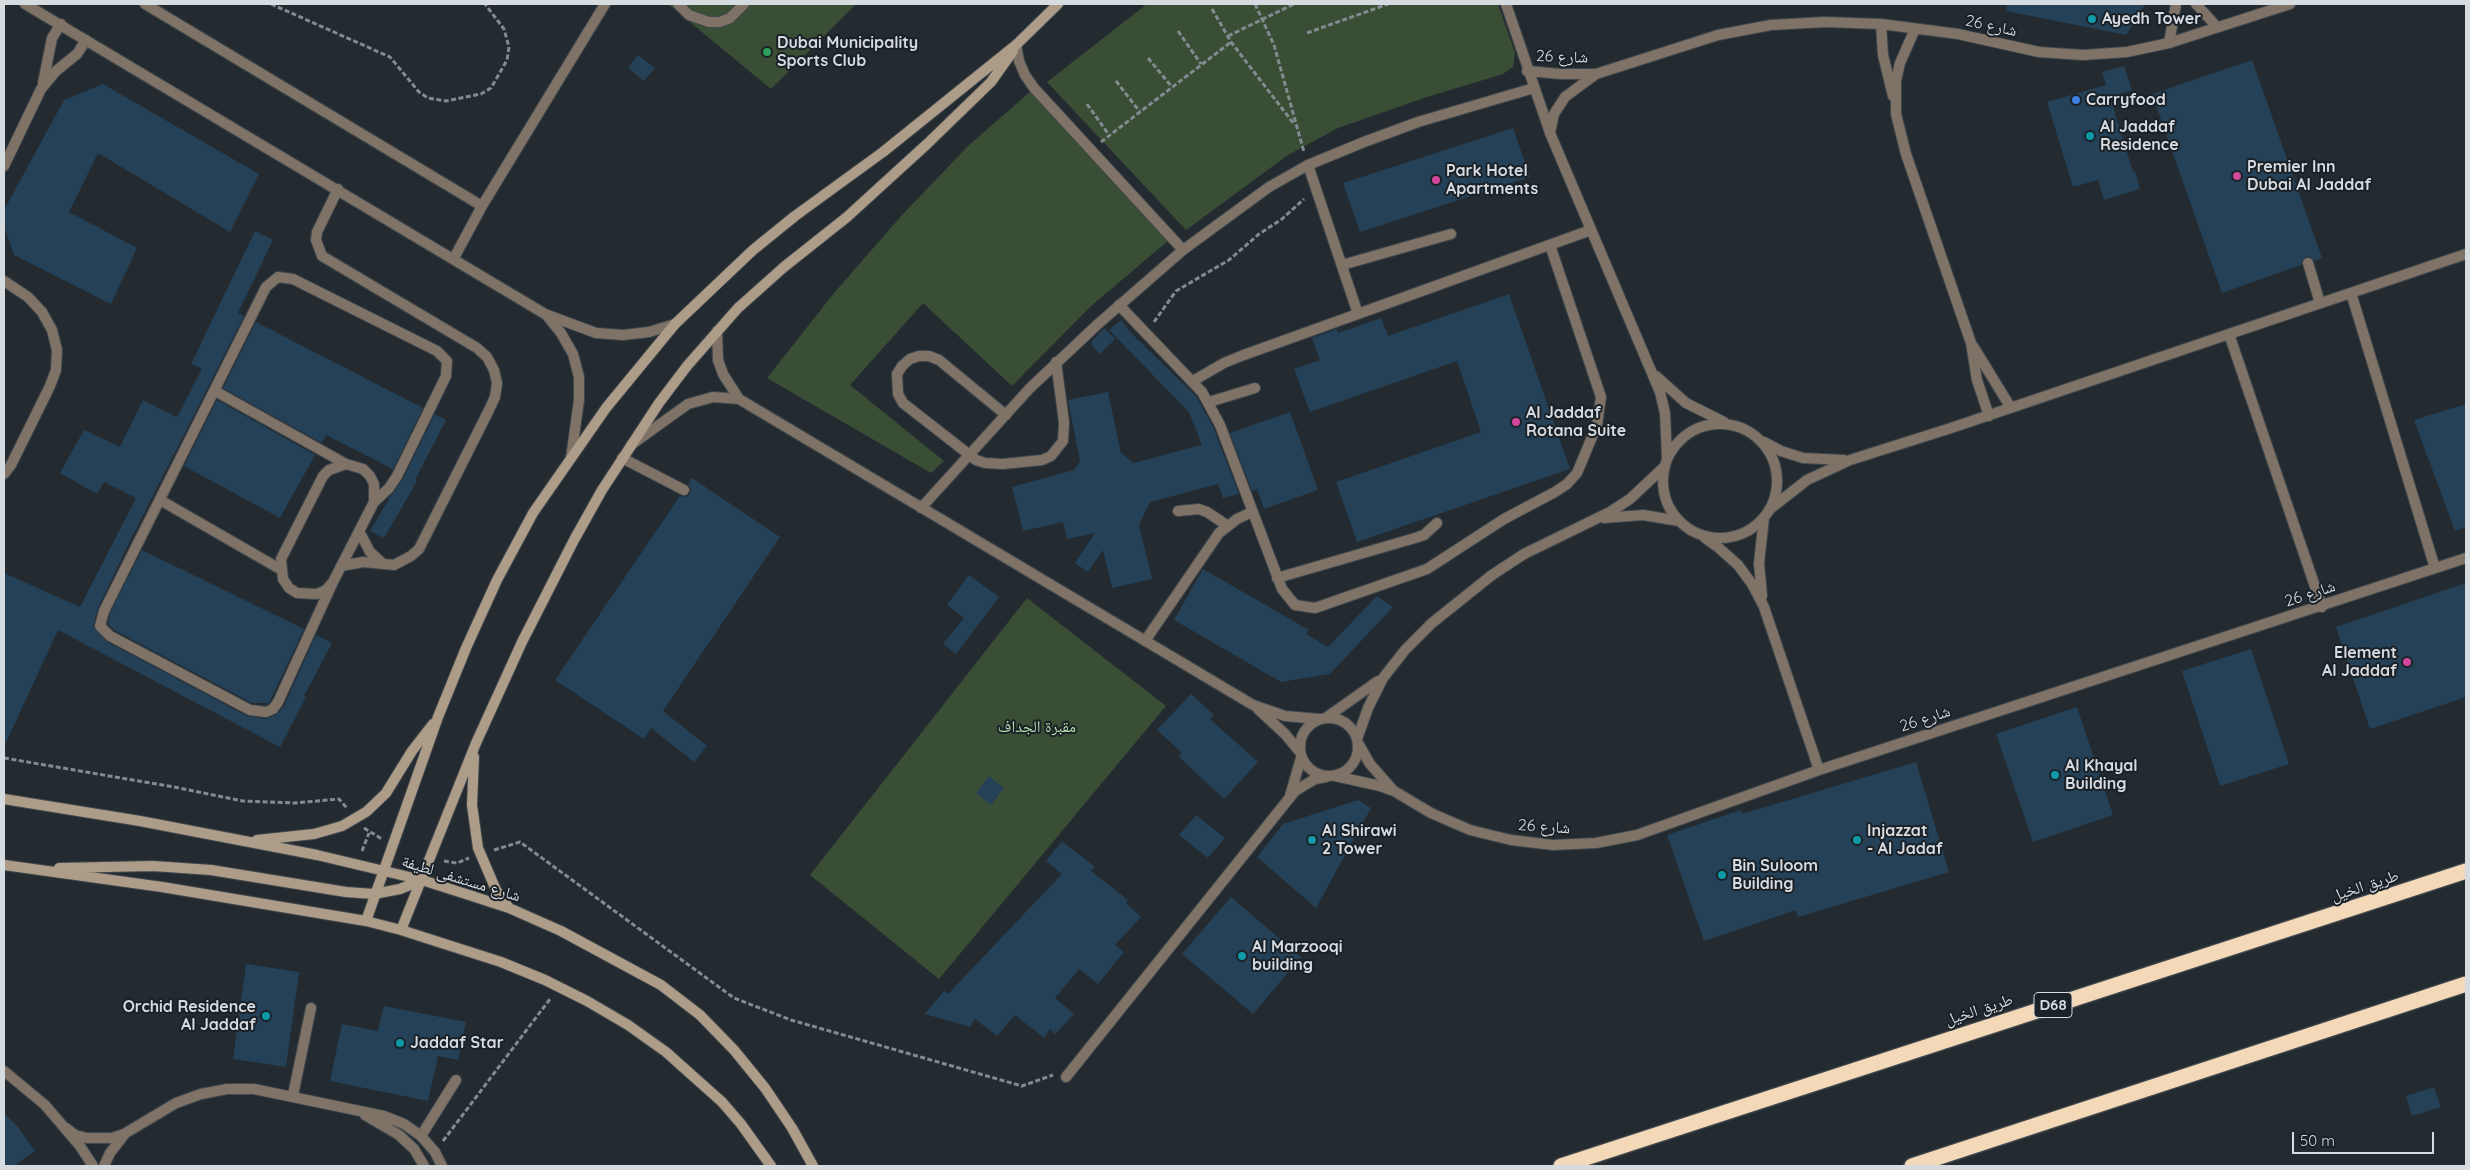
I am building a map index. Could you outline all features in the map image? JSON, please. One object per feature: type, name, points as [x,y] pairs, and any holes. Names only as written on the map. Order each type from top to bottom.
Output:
[{"type":"highway","name":"طريق الخيل","points":[[1561,1166],[2466,871]]},
{"type":"highway","points":[[1912,1166],[2466,984]]},
{"type":"main road","points":[[366,922],[382,871],[438,717],[466,648],[497,580],[533,513],[606,408],[675,324],[753,250],[795,216],[883,152],[1016,45],[1058,4]]},
{"type":"main road","points":[[401,930],[476,743],[547,590],[622,458],[658,403],[717,331],[760,287],[869,197],[976,98],[1004,64],[1016,45]]},
{"type":"main road","points":[[248,842],[314,834],[342,826],[366,812],[386,793],[412,751],[438,717]]},
{"type":"main road","points":[[476,743],[472,805],[478,848],[496,890],[509,908]]},
{"type":"main road","name":"شارع مستشفى لطيفة","points":[[4,799],[248,842],[422,880],[509,908],[612,957],[661,985],[700,1015],[734,1050],[765,1088],[792,1128],[812,1166]]},
{"type":"main road","points":[[4,865],[162,887],[366,922],[401,930],[501,962],[559,987],[628,1025],[666,1052],[702,1082],[741,1124],[771,1166]]},
{"type":"main road","points":[[36,870],[94,866],[153,866],[202,869],[269,878],[346,892],[374,894],[400,889],[422,880]]},
{"type":"street","points":[[25,4],[454,258],[545,314],[596,333],[623,335],[649,332],[675,324]]},
{"type":"street","points":[[145,4],[482,206]]},
{"type":"street","points":[[454,258],[482,206],[604,4]]},
{"type":"street","points":[[678,4],[689,15],[709,22],[720,22],[730,18],[744,4]]},
{"type":"street","points":[[1506,4],[1527,71],[1550,133],[1652,371],[1666,413],[1668,458]]},
{"type":"street","points":[[2169,43],[2176,4]]},
{"type":"street","points":[[2196,4],[2217,27]]},
{"type":"street","name":"شارع 26","points":[[1527,71],[1561,74],[1596,74],[1718,35],[1771,25],[1825,22],[1881,24],[1958,34],[2040,52],[2083,55],[2127,52],[2169,43],[2290,4]]},
{"type":"street","points":[[42,89],[52,38],[61,24]]},
{"type":"street","points":[[1881,24],[1886,70],[1906,154],[1971,343],[1976,380],[1989,416]]},
{"type":"street","points":[[1894,99],[1900,63],[1915,29]]},
{"type":"street","points":[[4,166],[42,89],[56,71],[77,54],[86,40]]},
{"type":"street","points":[[1016,45],[1018,61],[1024,75],[1183,250]]},
{"type":"street","name":"شارع 26","points":[[1550,133],[1554,114],[1565,97],[1596,74]]},
{"type":"street","points":[[921,508],[1056,362],[1183,250],[1269,187],[1308,165],[1418,122],[1534,88]]},
{"type":"street","points":[[1308,165],[1358,314]]},
{"type":"street","points":[[338,189],[317,232],[316,240],[322,256],[477,348],[487,357],[494,370],[497,383],[495,397],[489,410],[425,539],[412,556],[394,565],[363,562],[341,566]]},
{"type":"street","points":[[1194,381],[1224,363],[1591,230]]},
{"type":"street","points":[[1342,265],[1451,234]]},
{"type":"street","points":[[1119,305],[1194,381],[1209,402],[1220,425],[1277,578],[1288,598],[1295,605],[1315,608],[1427,569],[1504,519],[1567,484],[1577,473],[1597,425],[1601,397],[1550,245]]},
{"type":"street","points":[[1770,509],[1807,480],[1850,460],[1989,416],[2466,254]]},
{"type":"street","points":[[2308,263],[2320,303]]},
{"type":"street","points":[[278,277],[293,279],[444,355],[447,361],[446,376],[397,476],[374,502],[333,582],[278,702],[273,709],[266,712],[250,710],[110,636],[100,626],[100,619],[215,391],[266,287],[278,277]]},
{"type":"street","points":[[4,280],[28,297],[42,312],[52,330],[57,350],[56,370],[50,386],[11,465],[4,474]]},
{"type":"street","points":[[2351,293],[2435,568]]},
{"type":"street","points":[[545,314],[561,333],[573,354],[579,377],[579,400],[571,458]]},
{"type":"street","points":[[717,331],[718,360],[723,374],[739,399],[1254,705],[1285,716],[1342,721],[1349,726],[1358,741]]},
{"type":"street","points":[[2229,334],[2322,607]]},
{"type":"street","points":[[1971,343],[2011,408]]},
{"type":"street","points":[[1006,415],[939,360],[919,356],[902,366],[897,374],[898,394],[903,403],[976,460],[994,464],[1042,460],[1058,449],[1065,432],[1056,362]]},
{"type":"street","points":[[1652,371],[1686,403],[1706,415],[1745,430],[1781,451],[1803,458],[1826,461],[1850,460]]},
{"type":"street","points":[[1209,402],[1255,388]]},
{"type":"street","points":[[215,391],[346,464],[363,469],[370,476],[374,484],[374,502]]},
{"type":"street","points":[[630,446],[688,404],[712,397],[739,399]]},
{"type":"street","points":[[1066,1078],[1295,791],[1304,784],[1330,776],[1350,767],[1355,760],[1358,741],[1368,708],[1383,678],[1406,650],[1462,598],[1524,554],[1630,499],[1663,468],[1673,448],[1691,432],[1714,424],[1727,424]]},
{"type":"street","points":[[1698,534],[1722,538],[1734,537],[1745,533],[1764,518],[1770,509],[1775,497],[1777,473],[1774,461],[1760,440]]},
{"type":"street","points":[[622,458],[684,490]]},
{"type":"street","points":[[333,582],[326,590],[317,594],[297,593],[288,588],[282,579],[281,559],[323,476],[329,470],[346,464]]},
{"type":"street","points":[[1663,468],[1663,491],[1666,502],[1679,521]]},
{"type":"street","points":[[160,500],[280,569]]},
{"type":"street","points":[[1178,511],[1199,509],[1228,526]]},
{"type":"street","points":[[1145,641],[1212,542],[1228,526],[1252,512]]},
{"type":"street","points":[[1588,521],[1625,515],[1662,517],[1679,521],[1720,548],[1738,565],[1752,584],[1764,607],[1818,770]]},
{"type":"street","points":[[1764,518],[1759,563],[1764,607]]},
{"type":"street","points":[[1277,578],[1424,535],[1437,523]]},
{"type":"street","points":[[359,531],[370,552],[385,565]]},
{"type":"street","name":"شارع 26","points":[[1330,776],[1365,782],[1394,791],[1431,813],[1470,830],[1503,838],[1553,845],[1596,844],[1637,835],[1818,770],[2322,607],[2466,558]]},
{"type":"street","points":[[1288,802],[1300,755],[1299,743],[1306,728],[1383,678]]},
{"type":"street","points":[[1254,705],[1285,734],[1312,771],[1330,776]]},
{"type":"street","name":"شارع 26","points":[[1358,741],[1377,774],[1394,791]]},
{"type":"street","points":[[293,1095],[311,1008]]},
{"type":"street","points":[[4,1071],[45,1105],[66,1128],[93,1166]]},
{"type":"street","points":[[421,1136],[456,1080]]},
{"type":"street","points":[[66,1128],[75,1135],[100,1139],[124,1134],[176,1103],[201,1094],[227,1089],[254,1089],[348,1107],[384,1116],[404,1124],[421,1136],[435,1152],[442,1166]]},
{"type":"street","points":[[348,1107],[399,1135],[414,1149],[424,1166]]},
{"type":"street","points":[[104,1166],[110,1153],[124,1134]]},
{"type":"path","points":[[271,4],[390,57],[419,92],[428,98],[446,101],[481,94],[491,88],[508,60],[509,47],[504,29],[485,4]]},
{"type":"path","points":[[1255,4],[1274,45],[1295,125],[1308,165]]},
{"type":"path","points":[[1228,36],[1294,4]]},
{"type":"path","points":[[1307,33],[1388,4]]},
{"type":"path","points":[[1212,9],[1231,42],[1295,125]]},
{"type":"path","points":[[1178,31],[1202,64]]},
{"type":"path","points":[[1091,150],[1231,42]]},
{"type":"path","points":[[1148,58],[1172,87]]},
{"type":"path","points":[[1116,81],[1140,112]]},
{"type":"path","points":[[1087,104],[1109,135]]},
{"type":"path","points":[[1146,332],[1176,291],[1234,256],[1259,234],[1282,219],[1315,188]]},
{"type":"path","points":[[435,1152],[559,987]]},
{"type":"green space","name":"Dubai Municipality Sports Club","points":[[668,4],[856,4],[771,89]]},
{"type":"green space","points":[[1147,4],[1498,4],[1515,53],[1513,67],[1503,74],[1424,98],[1338,128],[1288,155],[1186,230],[1047,82]]},
{"type":"green space","points":[[1030,92],[1168,241],[1091,306],[1012,386],[923,303],[850,385],[944,461],[931,473],[767,378],[834,293],[903,214],[968,146]]},
{"type":"green space","name":"مقبرة الجداف","points":[[1027,598],[1166,706],[939,979],[810,875]]},
{"type":"building","name":"Ayedh Tower","points":[[2007,4],[2145,4],[2126,35],[2006,11]]},
{"type":"building","points":[[638,55],[655,68],[644,81],[628,68]]},
{"type":"building","name":"Premier Inn Dubai Al Jaddaf","points":[[2252,60],[2322,258],[2314,261],[2310,256],[2306,257],[2301,265],[2222,293],[2152,94]]},
{"type":"building","name":"Al Jaddaf Residence","points":[[2124,66],[2132,90],[2110,97],[2140,189],[2104,200],[2098,180],[2073,187],[2047,102],[2106,85],[2102,72]]},
{"type":"building","points":[[103,84],[259,174],[230,232],[98,153],[69,212],[137,248],[111,304],[14,255],[4,226],[4,210],[64,100]]},
{"type":"building","name":"Park Hotel Apartments","points":[[1513,128],[1530,177],[1360,232],[1343,183]]},
{"type":"building","points":[[255,231],[273,240],[238,313],[244,316],[129,543],[98,608],[93,627],[107,642],[247,716],[265,719],[276,715],[284,706],[316,635],[332,643],[304,696],[306,697],[280,747],[58,630],[4,747],[4,573],[80,607],[136,498],[104,482],[97,494],[60,473],[84,430],[120,447],[143,400],[177,417],[202,369],[191,364]]},
{"type":"building","name":"Al Jaddaf Rotana Suite","points":[[1509,294],[1570,469],[1357,542],[1336,482],[1481,432],[1457,361],[1310,412],[1294,369],[1320,360],[1312,338],[1337,329],[1338,333],[1381,318],[1388,336]]},
{"type":"building","points":[[1121,320],[1130,332],[1196,396],[1213,427],[1239,494],[1223,498],[1218,484],[1150,502],[1139,525],[1152,579],[1112,588],[1103,550],[1088,572],[1075,563],[1095,533],[1067,539],[1063,522],[1023,531],[1012,487],[1074,470],[1080,461],[1068,400],[1108,392],[1121,453],[1133,463],[1202,445],[1189,412],[1109,330]]},
{"type":"building","points":[[256,322],[423,408],[393,469],[326,435],[322,443],[223,388]]},
{"type":"building","points":[[1104,328],[1115,339],[1100,354],[1092,346],[1092,341]]},
{"type":"building","points":[[217,400],[315,455],[280,518],[184,466]]},
{"type":"building","points":[[2466,404],[2466,527],[2455,531],[2414,420]]},
{"type":"building","points":[[1290,412],[1318,490],[1264,509],[1257,489],[1252,491],[1230,433]]},
{"type":"building","points":[[435,414],[446,420],[415,480],[417,481],[384,538],[370,531],[403,479]]},
{"type":"building","points":[[692,478],[780,537],[663,711],[707,746],[694,762],[651,728],[644,739],[555,680],[680,496],[685,497],[690,494],[691,489],[688,484]]},
{"type":"building","points":[[142,550],[304,629],[269,703],[252,703],[114,630],[108,624],[110,613]]},
{"type":"building","points":[[1203,569],[1309,630],[1306,634],[1328,647],[1377,596],[1393,607],[1330,674],[1281,682],[1174,620]]},
{"type":"building","points":[[969,575],[999,597],[956,654],[943,644],[964,618],[947,605]]},
{"type":"building","name":"Element Al Jaddaf","points":[[2466,583],[2466,697],[2370,729],[2336,627]]},
{"type":"building","points":[[2251,649],[2289,764],[2220,786],[2182,671]]},
{"type":"building","points":[[1191,694],[1214,715],[1210,719],[1258,762],[1224,799],[1179,757],[1182,753],[1157,730]]},
{"type":"building","name":"Al Khayal Building","points":[[2077,707],[2113,815],[2033,842],[1996,734]]},
{"type":"building","name":"Injazzat - Al Jadaf","points":[[1916,762],[1949,872],[1798,917],[1796,910],[1704,941],[1667,835],[1741,810],[1742,814]]},
{"type":"building","points":[[989,776],[1004,788],[991,805],[976,793]]},
{"type":"building","name":"Al Shirawi 2 Tower","points":[[1358,800],[1371,808],[1316,908],[1257,857],[1283,824]]},
{"type":"building","points":[[1196,815],[1225,838],[1208,858],[1179,835]]},
{"type":"building","points":[[1062,841],[1095,867],[1091,871],[1128,900],[1126,903],[1141,917],[1115,945],[1124,952],[1098,984],[1079,969],[1055,998],[1074,1014],[1055,1034],[1050,1029],[1044,1038],[1015,1015],[997,1036],[975,1019],[970,1027],[925,1014],[944,991],[948,994],[1062,874],[1046,861]]},
{"type":"building","name":"Al Marzooqi building","points":[[1231,897],[1301,957],[1253,1014],[1182,954]]},
{"type":"building","name":"Orchid Residence Al Jaddaf","points":[[246,964],[299,972],[286,1067],[233,1059]]},
{"type":"building","name":"Jaddaf Star","points":[[384,1006],[466,1022],[458,1060],[438,1056],[428,1101],[330,1081],[342,1024],[378,1031]]},
{"type":"building","points":[[2434,1087],[2441,1107],[2412,1116],[2406,1096]]},
{"type":"building","points":[[4,1113],[18,1127],[35,1151],[14,1166],[4,1166]]},
{"type":"place","name":"Ayedh Tower","points":[[2092,19]]},
{"type":"place","name":"Dubai Municipality Sports Club","points":[[767,52]]},
{"type":"place","name":"Carryfood","points":[[2076,100]]},
{"type":"place","name":"Al Jaddaf Residence","points":[[2090,136]]},
{"type":"place","name":"Premier Inn Dubai Al Jaddaf","points":[[2237,176]]},
{"type":"place","name":"Park Hotel Apartments","points":[[1436,180]]},
{"type":"place","name":"Al Jaddaf Rotana Suite","points":[[1516,422]]},
{"type":"place","name":"Element Al Jaddaf","points":[[2407,662]]},
{"type":"place","name":"Al Khayal Building","points":[[2055,775]]},
{"type":"place","name":"Al Shirawi 2 Tower","points":[[1312,840]]},
{"type":"place","name":"Injazzat - Al Jadaf","points":[[1857,840]]},
{"type":"place","name":"Bin Suloom Building","points":[[1722,875]]},
{"type":"place","name":"Al Marzooqi building","points":[[1242,956]]},
{"type":"place","name":"Orchid Residence Al Jaddaf","points":[[266,1016]]},
{"type":"place","name":"Jaddaf Star","points":[[400,1043]]}]
